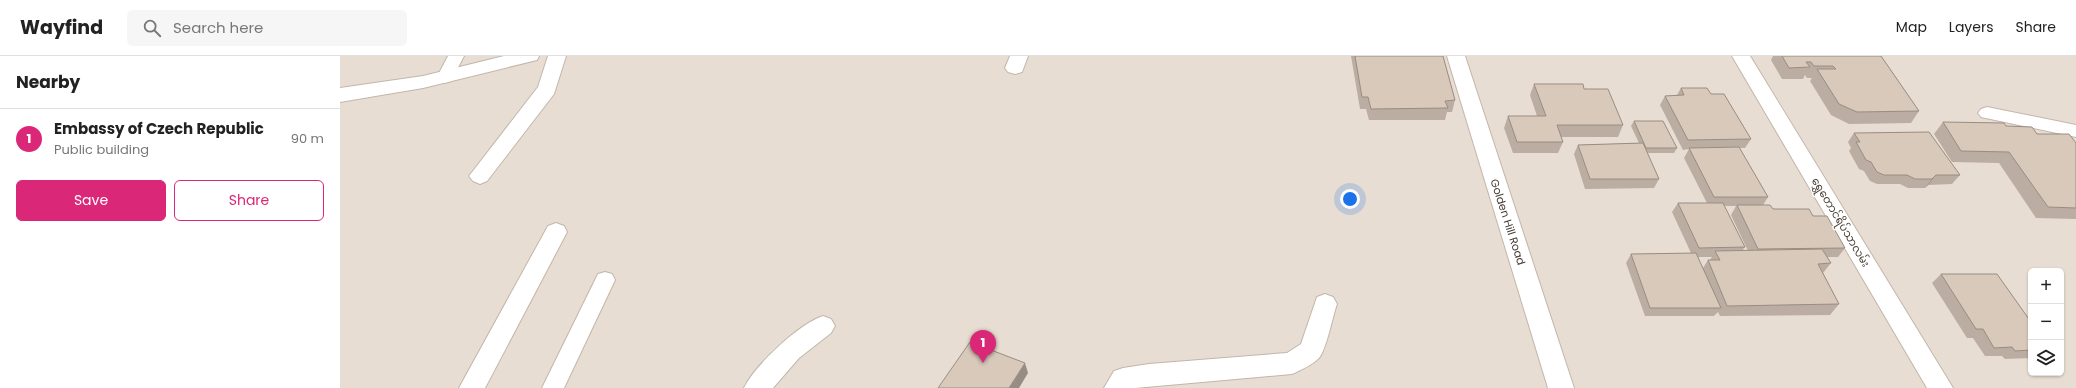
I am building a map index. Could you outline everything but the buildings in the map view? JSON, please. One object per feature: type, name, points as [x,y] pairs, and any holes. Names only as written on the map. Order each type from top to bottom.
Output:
[{"type":"street","points":[[340,95],[423,82],[530,56]]},
{"type":"street","points":[[480,176],[548,88],[557,56]]},
{"type":"street","name":"Golden Hill Road","points":[[1456,56],[1561,388]]},
{"type":"street","name":"ရွှေတောင်ရိပ်သာလမ်း","points":[[1741,56],[1940,388]]},
{"type":"street","points":[[472,388],[556,232]]},
{"type":"street","points":[[1117,388],[1123,379],[1149,375],[1292,363],[1312,350],[1325,304]]},
{"type":"street","points":[[757,388],[790,351],[823,326]]},
{"type":"lane","points":[[445,77],[456,56]]},
{"type":"lane","points":[[1987,113],[2076,131]]},
{"type":"lane","points":[[553,388],[605,280]]},
{"type":"shaded area","points":[[340,56],[2076,56],[2076,388],[340,388]]},
{"type":"place","name":"Embassy of Czech Republic","points":[[983,363]]}]
